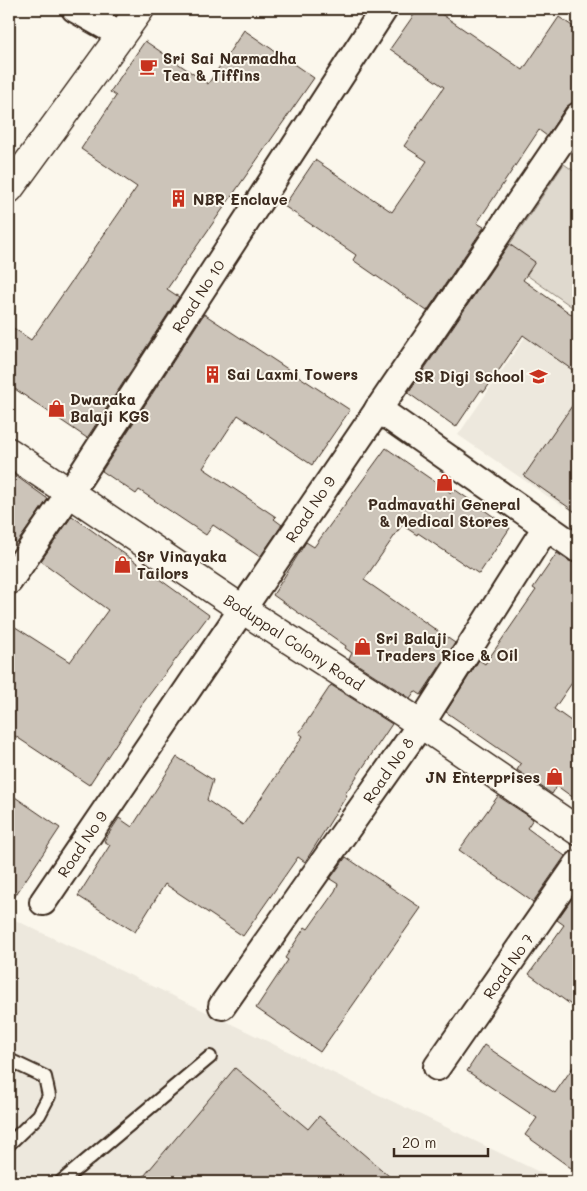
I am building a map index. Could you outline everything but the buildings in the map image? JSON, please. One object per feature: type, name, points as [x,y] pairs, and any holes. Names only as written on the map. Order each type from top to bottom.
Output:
[{"type":"street","points":[[75,9],[121,35]]},
{"type":"street","points":[[9,189],[139,9]]},
{"type":"street","name":"Road No 10","points":[[9,581],[69,494],[384,9]]},
{"type":"street","name":"Road No 9","points":[[42,902],[578,116]]},
{"type":"street","points":[[378,409],[578,549]]},
{"type":"street","name":"Boduppal Colony Road","points":[[9,452],[242,609],[421,724],[578,832]]},
{"type":"street","name":"Road No 8","points":[[222,1006],[421,724],[546,527]]},
{"type":"street","name":"Road No 7","points":[[437,1067],[578,864]]},
{"type":"lane","points":[[61,1182],[210,1058]]},
{"type":"lane","points":[[9,1060],[45,1076],[49,1096],[39,1115],[9,1144]]},
{"type":"shaded area","points":[[564,164],[578,174],[578,311],[501,257]]},
{"type":"shaded area","name":"SR Digi School","points":[[551,299],[578,318],[578,482],[562,506],[458,435]]},
{"type":"shaded area","points":[[9,917],[560,1182],[9,1182]]},
{"type":"place","name":"Sri Sai Narmadha Tea & Tiffins","points":[[149,67]]},
{"type":"place","name":"NBR Enclave","points":[[179,199]]},
{"type":"place","name":"Sai Laxmi Towers","points":[[213,374]]},
{"type":"place","name":"SR Digi School","points":[[538,376]]},
{"type":"place","name":"Dwaraka Balaji KGS","points":[[56,408]]},
{"type":"place","name":"Padmavathi General & Medical Stores","points":[[444,483]]},
{"type":"place","name":"Sr Vinayaka Tailors","points":[[123,565]]},
{"type":"place","name":"Sri Balaji Traders Rice & Oil","points":[[362,647]]},
{"type":"place","name":"JN Enterprises","points":[[554,777]]}]
